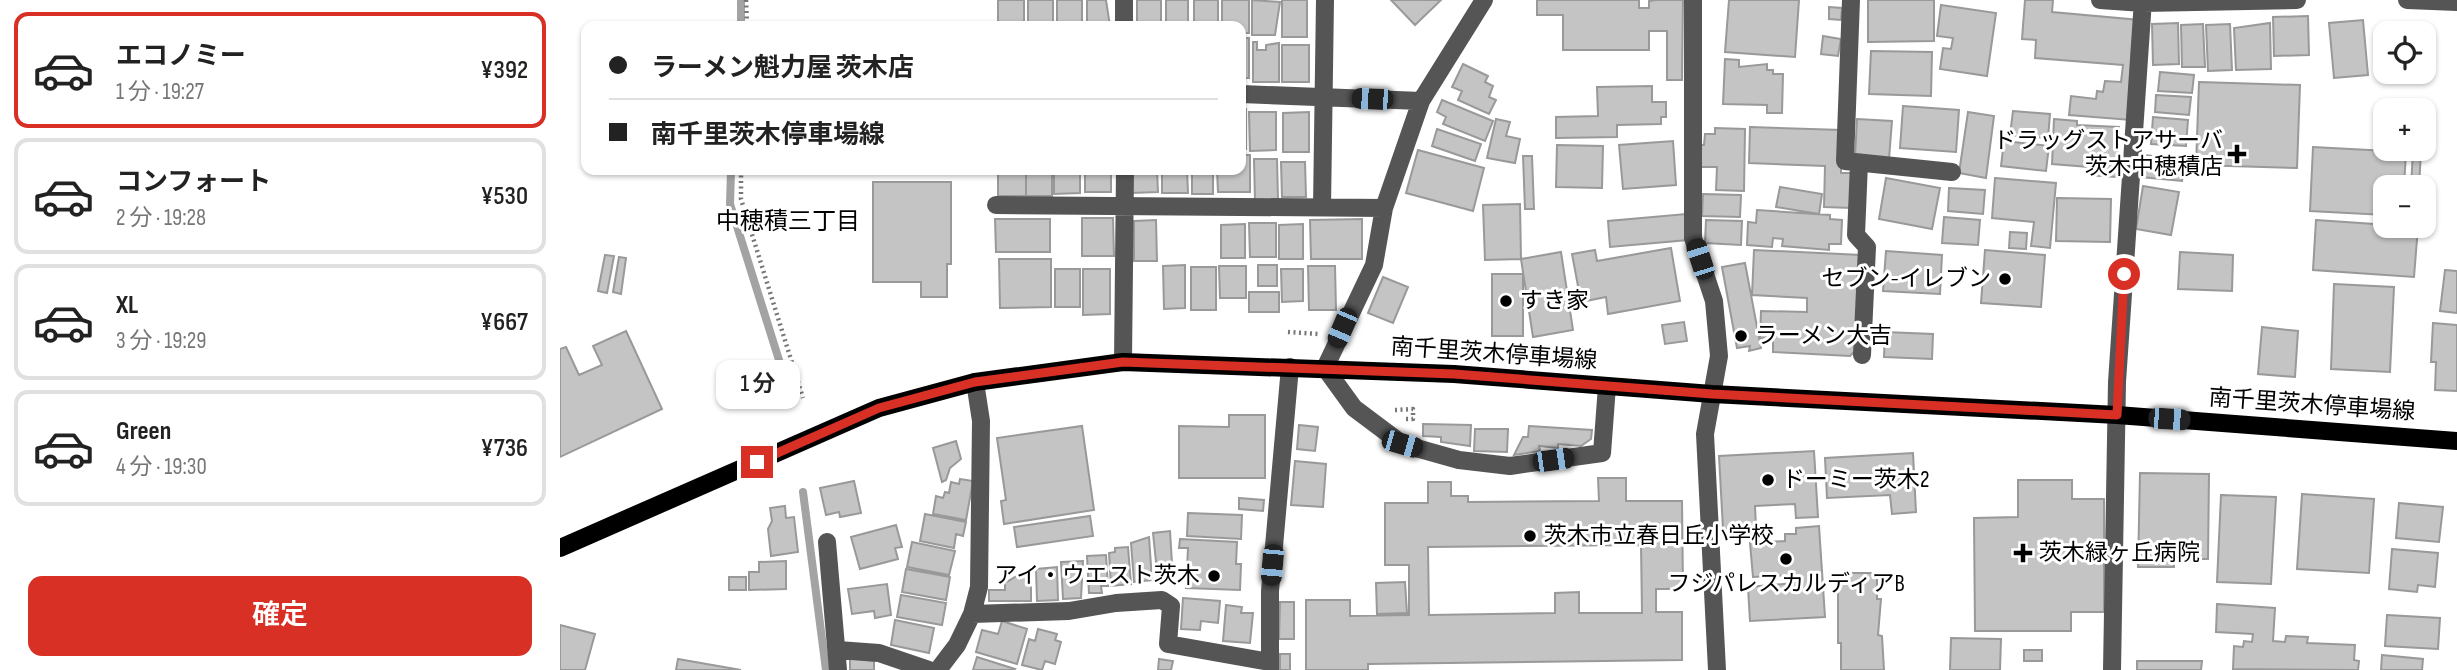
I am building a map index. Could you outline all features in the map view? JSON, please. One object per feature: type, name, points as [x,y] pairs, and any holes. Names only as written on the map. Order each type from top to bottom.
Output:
[{"type":"main road","name":"南千里茨木停車場線","points":[[560,548],[879,408],[975,382],[1123,362],[1325,368],[1712,394],[2117,415],[2457,441]]},
{"type":"street","points":[[1124,21],[1125,0]]},
{"type":"street","points":[[1322,207],[1325,0]]},
{"type":"street","points":[[1484,0],[1421,101],[1384,208],[1374,265],[1325,368],[1354,408],[1402,444],[1459,460],[1510,466],[1602,453],[1607,386]]},
{"type":"street","points":[[1693,0],[1693,238],[1716,314],[1719,356],[1704,434],[1717,670]]},
{"type":"street","points":[[1852,0],[1845,161],[1952,172]]},
{"type":"street","points":[[2100,0],[2297,0]]},
{"type":"street","points":[[2407,0],[2457,2]]},
{"type":"street","points":[[2112,670],[2117,415],[2143,2]]},
{"type":"street","points":[[1246,94],[1421,101]]},
{"type":"street","points":[[1859,163],[1856,235],[1867,247],[1861,355]]},
{"type":"street","points":[[1123,362],[1125,175]]},
{"type":"street","points":[[996,205],[1384,208]]},
{"type":"street","points":[[972,614],[1069,611],[1115,603],[1163,600],[1171,606],[1168,643],[1270,666],[1270,591],[1290,367]]},
{"type":"street","points":[[939,670],[957,645],[972,614],[979,587],[981,421],[975,382]]},
{"type":"street","points":[[827,542],[838,670]]},
{"type":"street","points":[[838,650],[879,653],[929,670]]},
{"type":"path","points":[[746,0],[747,21]]},
{"type":"path","points":[[741,175],[741,200],[803,398]]},
{"type":"building","points":[[998,0],[1024,0],[1024,21],[998,21]]},
{"type":"building","points":[[1028,0],[1053,0],[1053,21],[1028,21]]},
{"type":"building","points":[[1057,0],[1082,0],[1082,21],[1057,21]]},
{"type":"building","points":[[1087,0],[1106,0],[1109,21],[1087,21]]},
{"type":"building","points":[[1137,0],[1161,0],[1161,21],[1137,21]]},
{"type":"building","points":[[1166,0],[1188,0],[1188,21],[1166,21]]},
{"type":"building","points":[[1194,0],[1218,0],[1218,21],[1194,21]]},
{"type":"building","points":[[1222,0],[1249,0],[1249,33],[1246,33],[1246,21],[1222,21]]},
{"type":"building","points":[[1252,0],[1280,2],[1275,35],[1252,35]]},
{"type":"building","points":[[1282,0],[1307,0],[1307,37],[1282,37]]},
{"type":"building","points":[[1391,0],[1441,0],[1415,25]]},
{"type":"building","points":[[1537,0],[1639,0],[1639,8],[1649,8],[1649,1],[1683,0],[1682,80],[1667,80],[1667,31],[1649,31],[1649,50],[1563,50],[1563,15],[1537,15]]},
{"type":"building","points":[[1729,0],[1799,0],[1795,57],[1725,52]]},
{"type":"building","points":[[1868,0],[1934,0],[1934,41],[1868,42]]},
{"type":"building","points":[[2025,0],[2053,0],[2052,12],[2140,20],[2131,120],[2069,115],[2071,96],[2096,99],[2097,91],[2103,92],[2105,81],[2121,82],[2123,65],[2035,58],[2036,40],[2022,39]]},
{"type":"building","points":[[1941,5],[1996,13],[1987,76],[1940,69],[1943,48],[1951,49],[1953,38],[1937,36]]},
{"type":"building","points":[[1829,7],[1842,8],[1841,20],[1829,19]]},
{"type":"building","points":[[2308,16],[2309,55],[2274,56],[2273,17]]},
{"type":"building","points":[[2363,20],[2368,75],[2334,78],[2329,23]]},
{"type":"building","points":[[2178,23],[2179,64],[2153,65],[2152,24]]},
{"type":"building","points":[[2270,23],[2271,69],[2236,70],[2234,28]]},
{"type":"building","points":[[2203,24],[2205,67],[2182,67],[2181,25]]},
{"type":"building","points":[[2230,24],[2232,70],[2208,71],[2206,25]]},
{"type":"building","points":[[1823,36],[1841,39],[1838,56],[1821,54]]},
{"type":"building","points":[[1246,38],[1249,38],[1249,78],[1246,78]]},
{"type":"building","points":[[1253,42],[1257,42],[1257,50],[1266,50],[1266,45],[1279,43],[1279,82],[1253,82]]},
{"type":"building","points":[[1282,45],[1309,45],[1309,82],[1282,82]]},
{"type":"building","points":[[1871,51],[1932,52],[1931,96],[1869,94]]},
{"type":"building","points":[[1725,59],[1739,60],[1739,67],[1767,64],[1767,70],[1773,70],[1773,74],[1783,74],[1782,113],[1767,113],[1767,105],[1723,104]]},
{"type":"building","points":[[1463,64],[1488,76],[1485,82],[1493,86],[1489,97],[1496,100],[1489,114],[1458,100],[1462,91],[1452,87]]},
{"type":"building","points":[[2160,72],[2194,75],[2192,93],[2158,91]]},
{"type":"building","points":[[2199,82],[2300,85],[2297,168],[2196,165]]},
{"type":"building","points":[[1652,86],[1652,102],[1666,102],[1666,117],[1661,117],[1661,124],[1617,125],[1617,137],[1556,138],[1556,117],[1598,116],[1597,87]]},
{"type":"building","points":[[2156,95],[2191,97],[2189,115],[2155,112]]},
{"type":"building","points":[[1442,100],[1493,121],[1485,141],[1443,124],[1446,117],[1437,112]]},
{"type":"building","points":[[1903,106],[1959,110],[1956,152],[1900,148]]},
{"type":"building","points":[[2013,111],[2050,114],[2048,138],[2010,135]]},
{"type":"building","points":[[1249,112],[1276,112],[1276,150],[1250,151]]},
{"type":"building","points":[[1309,112],[1309,152],[1283,152],[1283,113]]},
{"type":"building","points":[[1968,112],[1994,116],[1986,178],[1959,173]]},
{"type":"building","points":[[2153,117],[2188,120],[2186,146],[2151,144]]},
{"type":"building","points":[[1496,119],[1510,122],[1506,136],[1520,139],[1515,163],[1487,158]]},
{"type":"building","points":[[1857,119],[1892,121],[1889,159],[1855,157]]},
{"type":"building","points":[[2054,119],[2077,121],[2077,125],[2119,127],[2116,177],[2088,175],[2089,167],[2052,164]]},
{"type":"building","points":[[1750,127],[1842,130],[1841,173],[1853,173],[1852,208],[1824,207],[1825,166],[1749,163]]},
{"type":"building","points":[[1715,128],[1745,129],[1744,191],[1716,190],[1717,167],[1700,167],[1700,145],[1704,145],[1705,134],[1715,134]]},
{"type":"building","points":[[1437,129],[1481,144],[1475,161],[1432,146]]},
{"type":"building","points":[[1673,141],[1676,185],[1623,189],[1619,145]]},
{"type":"building","points":[[2004,141],[2049,146],[2046,171],[2001,166]]},
{"type":"building","points":[[1557,145],[1603,146],[1602,188],[1556,187]]},
{"type":"building","points":[[2313,147],[2373,150],[2373,161],[2405,161],[2405,175],[2373,175],[2373,214],[2310,211]]},
{"type":"building","points":[[1418,150],[1484,168],[1473,211],[1406,193]]},
{"type":"building","points":[[1246,155],[1250,155],[1250,192],[1218,192],[1217,175],[1246,175]]},
{"type":"building","points":[[2143,155],[2185,159],[2182,181],[2141,177]]},
{"type":"building","points":[[1523,156],[1532,156],[1534,209],[1525,209]]},
{"type":"building","points":[[1254,159],[1277,159],[1278,201],[1255,201]]},
{"type":"building","points":[[2412,161],[2420,161],[2420,175],[2412,175]]},
{"type":"building","points":[[1281,162],[1305,162],[1306,197],[1282,197]]},
{"type":"building","points":[[998,175],[1026,175],[1026,196],[998,196]]},
{"type":"building","points":[[1026,175],[1052,175],[1052,196],[1026,196]]},
{"type":"building","points":[[1054,175],[1080,175],[1080,193],[1054,194]]},
{"type":"building","points":[[1085,175],[1111,175],[1111,192],[1085,192]]},
{"type":"building","points":[[1131,175],[1157,175],[1158,192],[1131,193]]},
{"type":"building","points":[[1162,175],[1187,175],[1188,193],[1162,193]]},
{"type":"building","points":[[1192,175],[1213,175],[1213,194],[1192,194]]},
{"type":"building","points":[[1886,178],[1940,188],[1932,229],[1879,219]]},
{"type":"building","points":[[1995,178],[2056,183],[2050,248],[2031,246],[2034,222],[1992,218]]},
{"type":"building","points":[[873,182],[951,182],[951,264],[947,264],[947,297],[921,297],[921,282],[873,282]]},
{"type":"building","points":[[2143,186],[2179,192],[2171,235],[2136,229]]},
{"type":"building","points":[[1780,187],[1822,194],[1819,214],[1776,207]]},
{"type":"building","points":[[1949,188],[1985,190],[1983,214],[1948,211]]},
{"type":"building","points":[[1703,194],[1741,195],[1740,217],[1702,216]]},
{"type":"building","points":[[2057,198],[2111,199],[2110,242],[2056,241]]},
{"type":"building","points":[[1520,204],[1521,259],[1485,260],[1483,205]]},
{"type":"building","points":[[1757,210],[1830,215],[1830,219],[1842,220],[1841,244],[1829,244],[1829,250],[1782,246],[1783,239],[1773,238],[1772,247],[1747,245],[1748,222],[1756,223]]},
{"type":"building","points":[[1686,214],[1688,240],[1610,247],[1608,221]]},
{"type":"building","points":[[1944,217],[1980,220],[1978,245],[1942,243]]},
{"type":"building","points":[[1082,218],[1113,218],[1114,256],[1082,256]]},
{"type":"building","points":[[995,219],[1050,219],[1050,252],[996,252]]},
{"type":"building","points":[[1362,219],[1362,259],[1311,259],[1310,220]]},
{"type":"building","points":[[1156,220],[1157,261],[1134,261],[1134,221]]},
{"type":"building","points":[[1706,220],[1742,221],[1741,245],[1705,243]]},
{"type":"building","points":[[2316,220],[2373,224],[2373,238],[2417,238],[2414,277],[2313,270]]},
{"type":"building","points":[[1249,223],[1276,223],[1276,257],[1250,257]]},
{"type":"building","points":[[1245,224],[1245,258],[1221,258],[1221,225]]},
{"type":"building","points":[[1303,224],[1303,259],[1279,259],[1279,225]]},
{"type":"building","points":[[2010,232],[2027,233],[2026,249],[2009,248]]},
{"type":"building","points":[[1671,248],[1680,301],[1608,314],[1606,297],[1581,302],[1572,254],[1595,250],[1597,261]]},
{"type":"building","points":[[1754,250],[1861,255],[1857,349],[1850,356],[1773,352],[1773,339],[1760,338],[1761,311],[1807,312],[1807,298],[1752,295]]},
{"type":"building","points":[[1985,250],[2045,255],[2041,307],[1981,303]]},
{"type":"building","points":[[1886,251],[1942,255],[1940,294],[1883,291]]},
{"type":"building","points":[[1561,252],[1573,330],[1533,337],[1521,259]]},
{"type":"building","points":[[2180,252],[2233,255],[2232,291],[2178,289]]},
{"type":"building","points":[[605,255],[614,256],[607,293],[598,291]]},
{"type":"building","points":[[619,257],[626,258],[621,294],[613,292]]},
{"type":"building","points":[[999,259],[1051,259],[1051,307],[1000,308]]},
{"type":"building","points":[[1745,263],[1761,348],[1749,351],[1750,346],[1737,348],[1722,267]]},
{"type":"building","points":[[1185,265],[1185,308],[1164,309],[1163,266]]},
{"type":"building","points":[[1258,265],[1277,265],[1277,286],[1258,286]]},
{"type":"building","points":[[1219,266],[1246,266],[1246,298],[1220,298]]},
{"type":"building","points":[[1308,266],[1335,266],[1336,310],[1309,310]]},
{"type":"building","points":[[1191,267],[1216,267],[1216,310],[1191,310]]},
{"type":"building","points":[[1055,269],[1080,269],[1080,307],[1055,307]]},
{"type":"building","points":[[1083,269],[1110,269],[1110,314],[1083,315]]},
{"type":"building","points":[[1281,269],[1303,269],[1303,301],[1282,302]]},
{"type":"building","points":[[2445,270],[2457,271],[2457,313],[2440,311]]},
{"type":"building","points":[[1492,274],[1523,274],[1523,336],[1492,336]]},
{"type":"building","points":[[1383,277],[1408,287],[1393,323],[1368,313]]},
{"type":"building","points":[[2334,284],[2394,287],[2390,372],[2331,369]]},
{"type":"building","points":[[1249,292],[1279,292],[1279,312],[1249,312]]},
{"type":"building","points":[[1684,322],[1687,341],[1665,344],[1662,325]]},
{"type":"building","points":[[2433,323],[2457,325],[2457,391],[2435,390],[2436,362],[2431,362]]},
{"type":"building","points":[[2262,327],[2298,331],[2295,377],[2258,374]]},
{"type":"building","points":[[626,331],[662,409],[560,457],[560,349],[566,347],[579,375],[602,365],[593,346]]},
{"type":"building","points":[[1885,332],[1933,334],[1932,359],[1884,357]]},
{"type":"building","points":[[1229,415],[1265,415],[1265,478],[1179,478],[1179,426],[1229,427]]},
{"type":"building","points":[[1423,424],[1471,425],[1470,446],[1441,442],[1441,437],[1423,436]]},
{"type":"building","points":[[1299,425],[1318,427],[1315,451],[1297,449]]},
{"type":"building","points":[[1082,426],[1094,510],[1004,524],[1001,501],[1006,500],[997,438]]},
{"type":"building","points":[[1529,426],[1592,430],[1591,439],[1581,446],[1539,446],[1540,451],[1514,455],[1523,437],[1528,437]]},
{"type":"building","points":[[1475,429],[1508,429],[1507,452],[1474,451]]},
{"type":"building","points":[[956,441],[961,459],[950,468],[946,480],[942,482],[933,448]]},
{"type":"building","name":"ドーミー茨木2","points":[[1814,451],[1818,517],[1796,518],[1795,504],[1755,506],[1756,527],[1723,529],[1719,456]]},
{"type":"building","points":[[1913,453],[1916,512],[1892,514],[1890,495],[1827,498],[1825,458]]},
{"type":"building","points":[[1295,461],[1326,464],[1323,507],[1291,505]]},
{"type":"building","points":[[2140,473],[2209,474],[2208,559],[2196,559],[2196,542],[2174,542],[2174,567],[2138,567]]},
{"type":"building","points":[[1598,478],[1626,478],[1626,501],[1682,501],[1683,589],[1656,589],[1656,612],[1682,612],[1682,660],[1368,664],[1368,670],[1306,670],[1306,600],[1350,600],[1350,616],[1409,615],[1409,565],[1385,565],[1385,503],[1428,503],[1428,482],[1451,482],[1451,496],[1468,496],[1468,502],[1599,501]],"holes":[[[1641,545],[1642,613],[1579,613],[1579,592],[1555,593],[1555,613],[1429,615],[1428,547]]]},
{"type":"building","points":[[960,479],[973,481],[966,520],[933,514],[936,496],[943,498],[945,492],[949,493],[951,482],[959,484]]},
{"type":"building","points":[[2018,480],[2072,480],[2072,499],[2104,499],[2104,612],[2071,612],[2071,631],[1975,631],[1974,518],[2018,517]]},
{"type":"building","points":[[854,481],[861,513],[840,517],[839,512],[826,515],[820,488]]},
{"type":"building","points":[[2302,494],[2374,499],[2369,573],[2297,569]]},
{"type":"building","points":[[2221,495],[2276,497],[2271,584],[2217,582]]},
{"type":"building","points":[[1239,498],[1264,500],[1263,511],[1239,509]]},
{"type":"building","points":[[2399,503],[2443,507],[2439,542],[2396,538]]},
{"type":"building","points":[[785,506],[786,518],[794,517],[798,552],[771,556],[768,529],[772,521],[770,508]]},
{"type":"building","points":[[1188,513],[1242,515],[1241,539],[1187,536]]},
{"type":"building","points":[[925,514],[966,522],[963,536],[956,534],[954,548],[920,541]]},
{"type":"building","points":[[1090,516],[1093,536],[1017,547],[1014,527]]},
{"type":"building","points":[[896,525],[902,547],[895,548],[898,559],[860,569],[851,537]]},
{"type":"building","name":"フジパレスカルディアB","points":[[1819,526],[1825,617],[1750,621],[1748,587],[1794,583],[1794,575],[1753,577],[1750,543],[1785,541],[1785,534],[1796,534],[1796,528]]},
{"type":"building","points":[[1170,531],[1173,580],[1158,581],[1153,533]]},
{"type":"building","points":[[1149,537],[1152,580],[1134,582],[1131,543]]},
{"type":"building","name":"アイ・ウエスト茨木","points":[[1180,539],[1237,542],[1236,564],[1241,564],[1240,590],[1186,588],[1188,548],[1179,548]]},
{"type":"building","points":[[912,542],[955,551],[949,575],[907,567]]},
{"type":"building","points":[[1128,547],[1131,584],[1111,586],[1109,553],[1115,552],[1115,548]]},
{"type":"building","points":[[2392,549],[2438,553],[2435,587],[2418,585],[2417,592],[2389,589]]},
{"type":"building","points":[[1106,555],[1108,586],[1101,586],[1102,593],[1089,593],[1087,556]]},
{"type":"building","points":[[786,561],[786,589],[749,590],[749,572],[759,572],[759,562]]},
{"type":"building","points":[[1083,561],[1081,598],[1063,599],[1061,562]]},
{"type":"building","points":[[1057,567],[1058,600],[1037,601],[1036,569]]},
{"type":"building","points":[[906,569],[950,577],[946,600],[902,592]]},
{"type":"building","points":[[1838,573],[1877,573],[1877,599],[1881,599],[1878,635],[1882,636],[1884,670],[1841,670],[1841,643],[1838,643]]},
{"type":"building","points":[[1020,574],[1031,574],[1031,601],[989,601],[989,590],[1005,590],[1005,583]]},
{"type":"building","points":[[729,577],[746,577],[746,590],[729,590]]},
{"type":"building","points":[[1405,582],[1407,613],[1377,614],[1376,583]]},
{"type":"building","points":[[887,584],[891,615],[875,618],[874,611],[852,614],[848,589]]},
{"type":"building","points":[[901,595],[946,603],[942,625],[897,617]]},
{"type":"building","points":[[1183,598],[1220,601],[1218,623],[1201,621],[1200,630],[1181,629]]},
{"type":"building","points":[[1280,602],[1294,602],[1294,639],[1279,639]]},
{"type":"building","points":[[2217,604],[2275,608],[2273,641],[2285,642],[2286,636],[2308,637],[2307,643],[2355,645],[2354,660],[2359,661],[2358,670],[2233,669],[2234,646],[2243,647],[2244,641],[2252,642],[2253,634],[2216,632]]},
{"type":"building","points":[[1226,605],[1242,607],[1241,613],[1253,613],[1250,643],[1223,641]]},
{"type":"building","points":[[2387,615],[2440,618],[2438,649],[2385,646]]},
{"type":"building","points":[[895,620],[934,628],[929,653],[891,645]]},
{"type":"building","points":[[1002,621],[1027,629],[1017,664],[976,652],[982,630],[998,634]]},
{"type":"building","points":[[560,625],[595,634],[585,670],[560,670]]},
{"type":"building","points":[[1038,629],[1057,634],[1055,640],[1061,642],[1055,664],[1045,661],[1042,670],[1022,665],[1029,639],[1035,641]]},
{"type":"building","points":[[1951,638],[2001,639],[2000,670],[1950,670]]},
{"type":"building","points":[[2024,650],[2042,650],[2042,661],[2024,661]]},
{"type":"building","points":[[1280,654],[1290,654],[1290,670],[1280,670]]},
{"type":"building","points":[[2382,655],[2423,659],[2422,670],[2381,670]]},
{"type":"building","points":[[977,657],[1015,669],[973,670]]},
{"type":"building","points":[[850,658],[874,661],[874,670],[850,670]]},
{"type":"building","points":[[678,659],[741,670],[676,670]]},
{"type":"building","points":[[1159,659],[1173,661],[1171,670],[1158,670]]},
{"type":"building","points":[[2137,661],[2202,661],[2201,670],[2137,670]]},
{"type":"waterway","points":[[741,0],[741,21]]},
{"type":"waterway","points":[[731,175],[730,204],[789,392]]},
{"type":"waterway","points":[[803,492],[826,670]]},
{"type":"place","name":"ドラッグストアサーバ 茨木中穂積店","points":[[2237,154]]},
{"type":"place","name":"セブン-イレブン","points":[[2005,279]]},
{"type":"place","name":"すき家","points":[[1506,301]]},
{"type":"place","name":"ラーメン大吉","points":[[1741,336]]},
{"type":"place","name":"ドーミー茨木2","points":[[1768,480]]},
{"type":"place","name":"茨木市立春日丘小学校","points":[[1530,536]]},
{"type":"place","name":"茨木緑ヶ丘病院","points":[[2023,553]]},
{"type":"place","name":"フジパレスカルディアB","points":[[1786,559]]},
{"type":"place","name":"アイ・ウエスト茨木","points":[[1214,576]]},
{"type":"district","name":"中穂積三丁目","points":[[788,221]]},
{"type":"route","points":[[757,462],[879,408],[975,382],[1123,362],[1454,374],[1712,394],[2117,415],[2124,274]]}]
